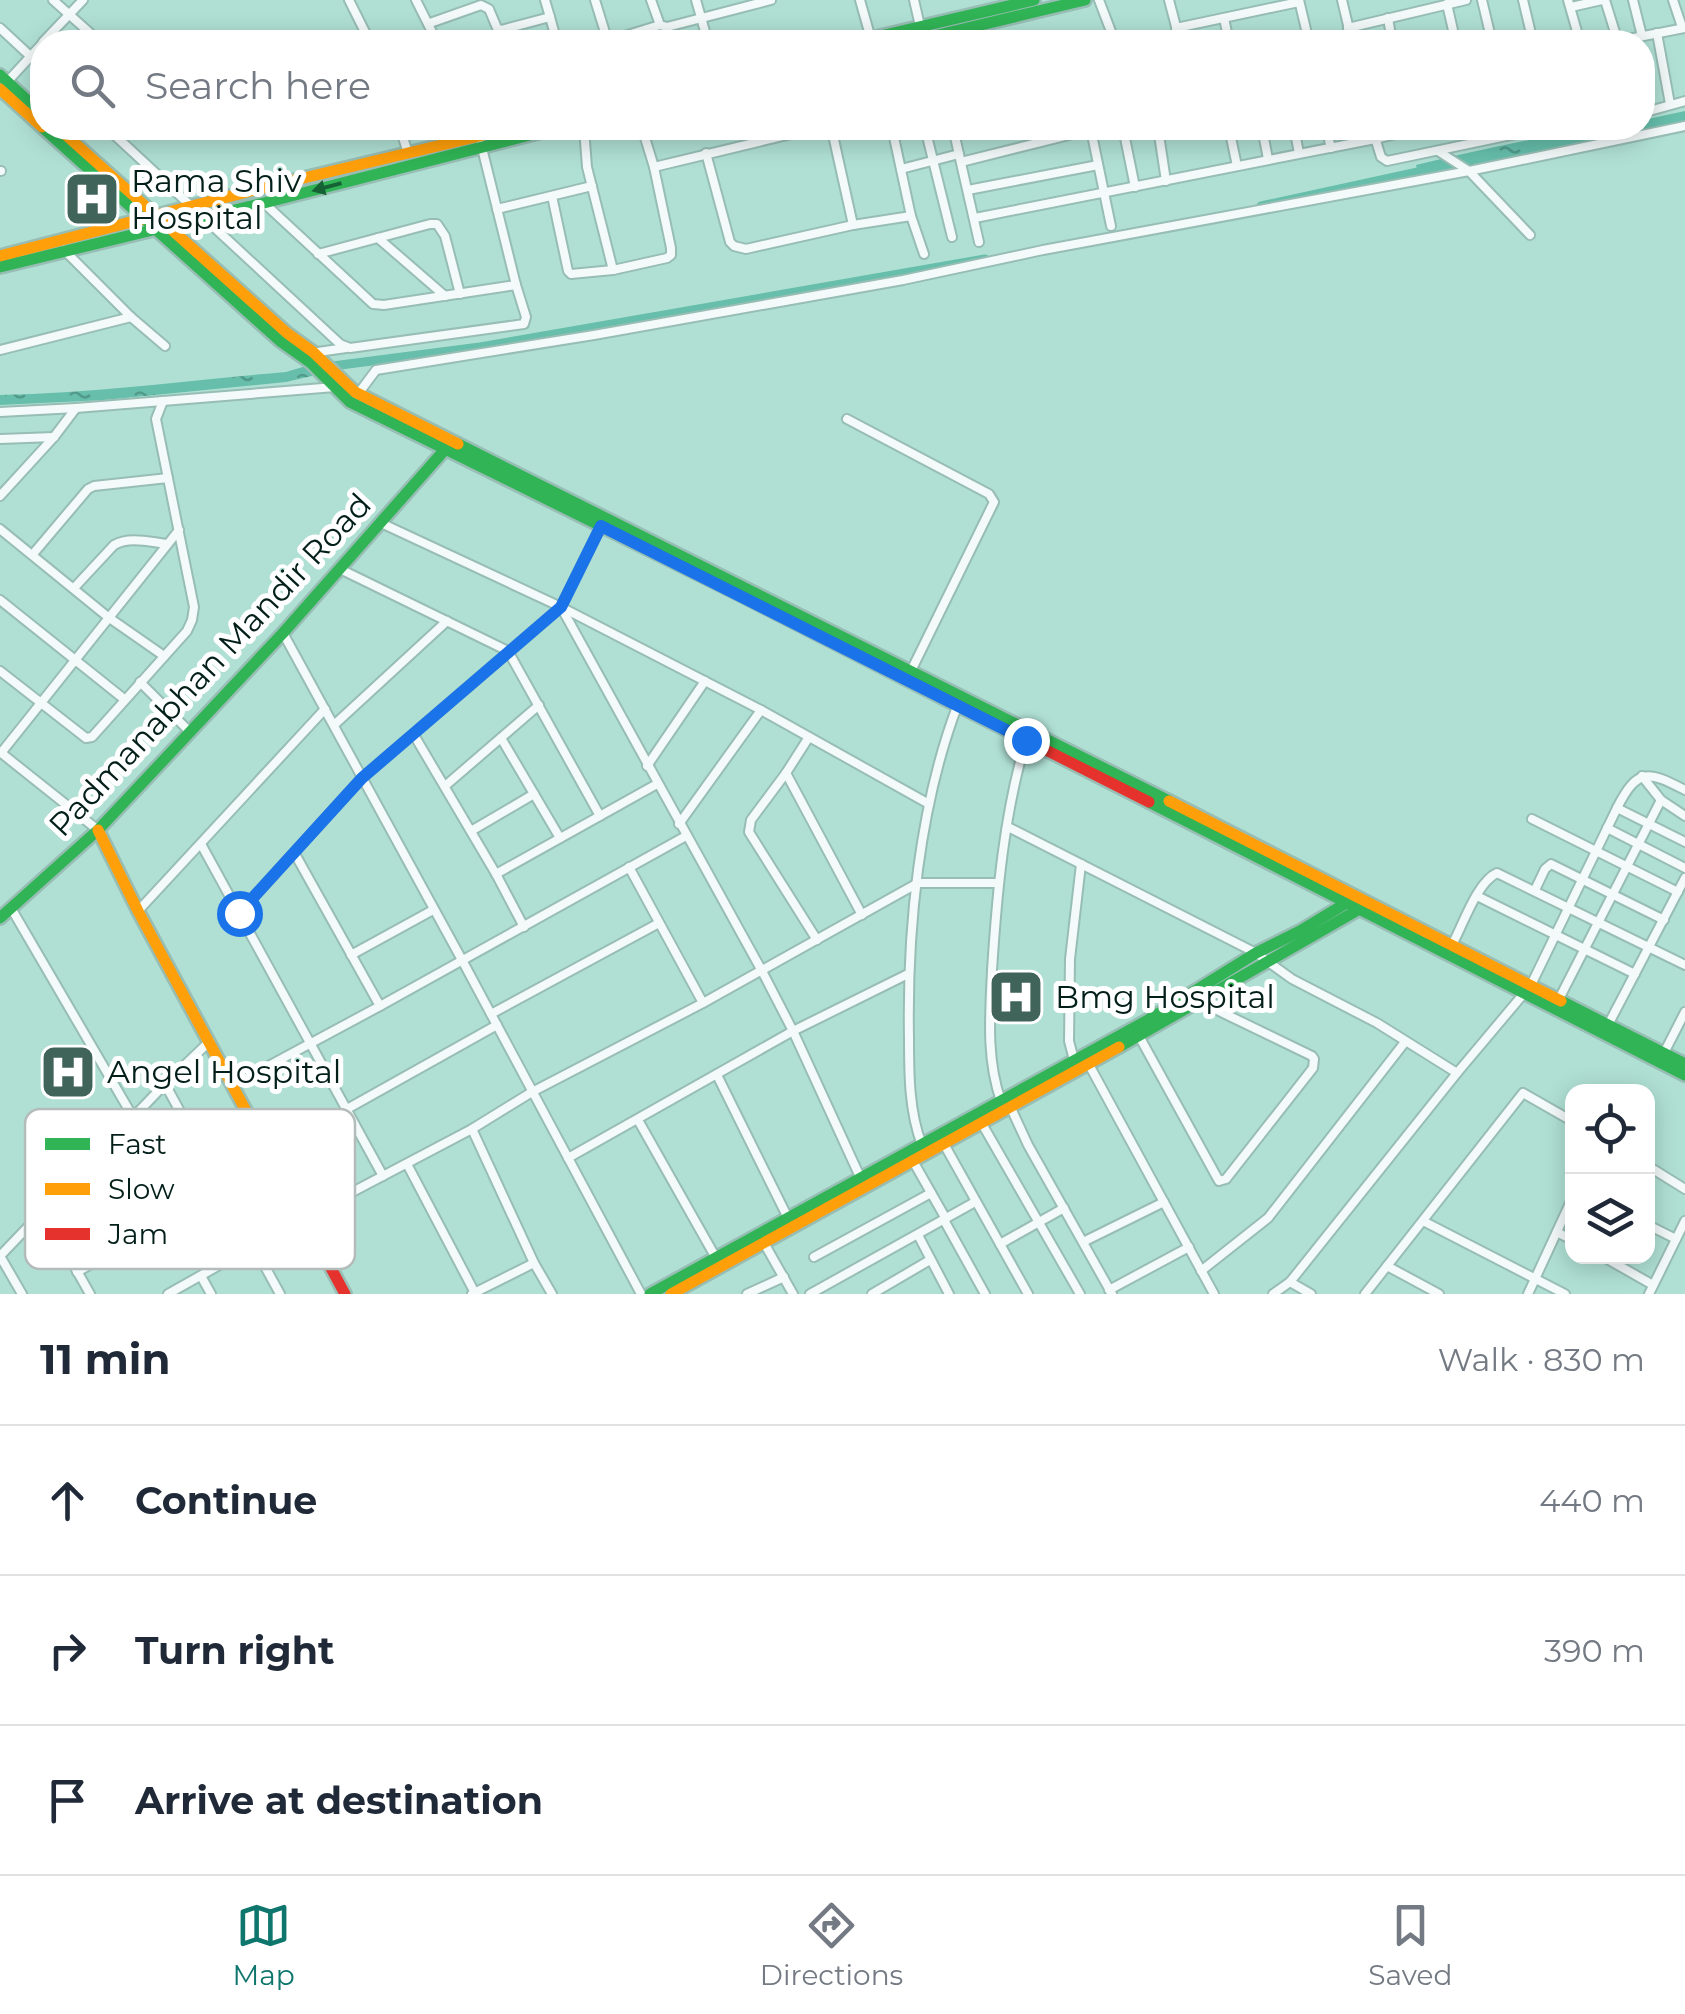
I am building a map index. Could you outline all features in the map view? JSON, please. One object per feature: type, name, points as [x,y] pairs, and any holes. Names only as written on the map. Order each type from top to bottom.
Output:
[{"type":"street","points":[[53,0],[86,30]]},
{"type":"street","points":[[55,30],[83,0]]},
{"type":"street","points":[[349,0],[364,30]]},
{"type":"street","points":[[416,0],[433,30]]},
{"type":"street","points":[[545,0],[554,30]]},
{"type":"street","points":[[594,0],[604,30]]},
{"type":"street","points":[[651,0],[660,25]]},
{"type":"street","points":[[696,0],[705,30]]},
{"type":"street","points":[[645,30],[750,2],[772,0]]},
{"type":"street","points":[[860,0],[868,30]]},
{"type":"street","points":[[914,0],[920,26]]},
{"type":"street","points":[[906,30],[1000,4],[1034,0]]},
{"type":"street","points":[[960,30],[1085,0]]},
{"type":"street","points":[[1099,0],[1110,30]]},
{"type":"street","points":[[1169,0],[1176,28],[1299,1],[1306,30]]},
{"type":"street","points":[[1342,0],[1348,28],[1466,0]]},
{"type":"street","points":[[1482,0],[1489,30]]},
{"type":"street","points":[[1523,0],[1530,30]]},
{"type":"street","points":[[1577,30],[1569,3],[1603,0],[1612,30]]},
{"type":"street","points":[[1633,0],[1640,30]]},
{"type":"street","points":[[1670,104],[1657,33],[1683,27],[1673,0]]},
{"type":"street","points":[[1447,4],[1454,30]]},
{"type":"street","points":[[430,24],[481,5],[489,9],[501,30],[550,17]]},
{"type":"street","points":[[1224,18],[1226,30]]},
{"type":"street","points":[[1388,18],[1390,30]]},
{"type":"street","points":[[0,28],[30,55]]},
{"type":"street","points":[[2,84],[30,57]]},
{"type":"street","points":[[2,84],[30,105]]},
{"type":"street","points":[[2,84],[30,113]]},
{"type":"street","points":[[1655,108],[1685,101]]},
{"type":"street","points":[[1655,132],[1685,126]]},
{"type":"street","points":[[58,140],[336,380],[448,446]]},
{"type":"street","points":[[70,140],[156,223]]},
{"type":"street","points":[[121,140],[346,348]]},
{"type":"street","points":[[404,140],[408,153]]},
{"type":"street","points":[[0,266],[156,223],[192,206],[464,140]]},
{"type":"street","points":[[0,256],[264,203],[467,140]]},
{"type":"street","points":[[312,357],[346,348],[520,326],[526,317],[474,140]]},
{"type":"street","points":[[585,140],[587,167],[613,270]]},
{"type":"street","points":[[552,196],[568,271],[574,274],[613,270],[666,258],[671,255],[671,248],[646,140]]},
{"type":"street","points":[[654,167],[767,140]]},
{"type":"street","points":[[833,140],[853,225]]},
{"type":"street","points":[[894,140],[911,216],[924,254]]},
{"type":"street","points":[[928,140],[952,237]]},
{"type":"street","points":[[956,140],[979,242]]},
{"type":"street","points":[[900,168],[1043,140]]},
{"type":"street","points":[[1095,140],[1111,226]]},
{"type":"street","points":[[1126,140],[1134,187]]},
{"type":"street","points":[[1160,140],[1166,181]]},
{"type":"street","points":[[1232,140],[1237,166]]},
{"type":"street","points":[[1264,140],[1268,159]]},
{"type":"street","points":[[1296,140],[1299,152]]},
{"type":"street","points":[[1329,140],[1331,148]]},
{"type":"street","points":[[975,218],[1370,140]]},
{"type":"street","points":[[1375,140],[1380,157],[1387,161],[1487,140]]},
{"type":"street","points":[[358,394],[376,370],[870,286],[1614,140]]},
{"type":"street","points":[[1437,150],[1466,169],[1530,235]]},
{"type":"street","points":[[706,154],[730,242],[746,250],[911,216]]},
{"type":"street","points":[[968,190],[1098,165]]},
{"type":"street","points":[[497,210],[592,186]]},
{"type":"street","points":[[264,203],[373,304],[516,285]]},
{"type":"street","points":[[318,254],[437,224],[445,236],[460,294]]},
{"type":"street","points":[[378,238],[445,296]]},
{"type":"street","points":[[64,250],[131,318],[165,346]]},
{"type":"street","points":[[0,350],[131,318]]},
{"type":"street","points":[[0,412],[164,401],[336,380]]},
{"type":"street","points":[[336,380],[350,402],[603,521],[1371,902],[1685,1075]]},
{"type":"street","points":[[0,672],[86,738],[187,631],[194,606],[156,419],[164,401]]},
{"type":"street","points":[[0,496],[76,408]]},
{"type":"street","points":[[847,420],[992,497],[992,510],[909,675]]},
{"type":"street","points":[[0,439],[54,437]]},
{"type":"street","name":"Padmanabhan Mandir Road","points":[[3,914],[98,830],[283,633],[448,446]]},
{"type":"street","points":[[33,554],[88,489],[168,478]]},
{"type":"street","points":[[239,913],[362,778],[561,607],[603,521]]},
{"type":"street","points":[[382,523],[561,607],[761,710],[929,804]]},
{"type":"street","points":[[0,530],[164,656]]},
{"type":"street","points":[[178,530],[0,752],[98,830],[245,1109]]},
{"type":"street","points":[[74,588],[120,541],[167,544]]},
{"type":"street","points":[[340,569],[508,650],[600,816]]},
{"type":"street","points":[[0,600],[124,699]]},
{"type":"street","points":[[561,607],[762,971],[862,1178]]},
{"type":"street","points":[[334,725],[446,621]]},
{"type":"street","points":[[283,633],[640,1294]]},
{"type":"street","points":[[647,766],[705,681]]},
{"type":"street","points":[[140,682],[190,732]]},
{"type":"street","points":[[959,700],[929,804],[918,883],[908,974],[912,1100],[934,1144],[975,1202],[1028,1294]]},
{"type":"street","points":[[445,786],[538,705]]},
{"type":"street","points":[[138,911],[325,709]]},
{"type":"street","points":[[679,824],[761,710]]},
{"type":"street","points":[[1028,734],[997,883],[992,1067],[1005,1103],[1111,1293],[1189,1248]]},
{"type":"street","points":[[1028,734],[1346,904],[1528,989],[1559,999],[1685,1064]]},
{"type":"street","points":[[414,735],[524,926]]},
{"type":"street","points":[[501,738],[560,838]]},
{"type":"street","points":[[809,738],[750,820],[749,832],[816,940]]},
{"type":"street","points":[[786,773],[862,915]]},
{"type":"street","points":[[1272,1294],[1290,1282],[1528,989],[1630,787],[1642,776],[1655,776],[1685,790]]},
{"type":"street","points":[[1642,776],[1660,800],[1685,816]]},
{"type":"street","points":[[496,874],[657,784]]},
{"type":"street","points":[[471,832],[534,794]]},
{"type":"street","points":[[1559,999],[1660,800]]},
{"type":"street","points":[[1617,808],[1685,842]]},
{"type":"street","points":[[1532,818],[1678,892]]},
{"type":"street","points":[[1008,827],[1256,954],[1292,979],[1377,1023],[1457,1073]]},
{"type":"street","points":[[1607,828],[1685,868]]},
{"type":"street","points":[[233,1085],[686,836]]},
{"type":"street","points":[[201,844],[346,1109]]},
{"type":"street","points":[[295,854],[380,1006]]},
{"type":"street","points":[[1081,864],[1070,958],[1069,1040],[1214,1294]]},
{"type":"street","points":[[1535,890],[1551,864],[1664,920]]},
{"type":"street","points":[[629,867],[703,1003]]},
{"type":"street","points":[[1452,946],[1488,878],[1497,873],[1685,964]]},
{"type":"street","points":[[1608,1024],[1685,878]]},
{"type":"street","points":[[355,1191],[918,883],[997,883]]},
{"type":"street","points":[[1082,1060],[1139,1036],[1206,993],[1256,954],[1358,896]]},
{"type":"street","points":[[1478,896],[1636,974]]},
{"type":"street","points":[[671,1294],[762,1239],[913,1162],[934,1144],[1005,1103],[1269,962],[1371,902]]},
{"type":"street","points":[[352,955],[433,910]]},
{"type":"street","points":[[3,914],[128,1109]]},
{"type":"street","points":[[490,1014],[659,922]]},
{"type":"street","points":[[568,1158],[793,1031],[908,974]]},
{"type":"street","points":[[1139,1036],[1222,1182],[1313,1068],[1314,1059],[1219,1011],[1206,993]]},
{"type":"street","points":[[1664,1053],[1685,1012]]},
{"type":"street","points":[[349,1109],[497,1025]]},
{"type":"street","points":[[141,1109],[210,1042]]},
{"type":"street","points":[[1201,1271],[1268,1218],[1405,1042]]},
{"type":"street","points":[[717,1075],[788,1219]]},
{"type":"street","points":[[166,1084],[180,1109]]},
{"type":"street","points":[[1365,1294],[1523,1093],[1565,1117]]},
{"type":"street","points":[[650,1294],[716,1258],[762,1239],[788,1219],[862,1178],[982,1122],[1005,1103]]},
{"type":"street","points":[[638,1120],[716,1258]]},
{"type":"street","points":[[982,1122],[1080,1294]]},
{"type":"street","points":[[355,1124],[384,1176]]},
{"type":"street","points":[[472,1129],[552,1294]]},
{"type":"street","points":[[913,1162],[984,1294]]},
{"type":"street","points":[[406,1164],[474,1293],[534,1263]]},
{"type":"street","points":[[1655,1170],[1685,1189]]},
{"type":"street","points":[[814,1257],[931,1193]]},
{"type":"street","points":[[810,1294],[975,1202]]},
{"type":"street","points":[[1083,1242],[1164,1202]]},
{"type":"street","points":[[1000,1244],[1064,1208]]},
{"type":"street","points":[[1528,1294],[1565,1215]]},
{"type":"street","points":[[1614,1264],[1651,1289],[1685,1220]]},
{"type":"street","points":[[1422,1221],[1565,1294]]},
{"type":"street","points":[[1655,1228],[1676,1239]]},
{"type":"street","points":[[22,1294],[0,1256],[25,1230]]},
{"type":"street","points":[[1557,1232],[1565,1236]]},
{"type":"street","points":[[918,1235],[947,1291],[934,1294]]},
{"type":"street","points":[[762,1239],[793,1294]]},
{"type":"street","points":[[872,1294],[930,1260]]},
{"type":"street","points":[[1387,1266],[1439,1294]]},
{"type":"street","points":[[75,1269],[90,1294]]},
{"type":"street","points":[[77,1272],[82,1269]]},
{"type":"street","points":[[168,1294],[214,1269]]},
{"type":"street","points":[[267,1269],[280,1294]]},
{"type":"street","points":[[332,1269],[346,1294]]},
{"type":"street","points":[[201,1276],[211,1294]]},
{"type":"street","points":[[747,1294],[784,1277]]},
{"type":"street","points":[[1290,1282],[1312,1294]]},
{"type":"water","points":[[1685,111],[1685,123],[1655,128],[1655,117]]},
{"type":"water","points":[[1531,140],[1592,140],[1431,178],[1419,177],[1416,165]]},
{"type":"water","points":[[306,366],[316,375],[286,382],[104,400],[0,405],[0,395],[143,386],[286,372]]},
{"type":"waterway","points":[[1261,206],[1427,170]]},
{"type":"waterway","points":[[325,367],[480,347],[985,259]]},
{"type":"traffic: fast","points":[[906,30],[1034,0]]},
{"type":"traffic: fast","points":[[959,30],[1085,0]]},
{"type":"traffic: fast","points":[[0,75],[30,103]]},
{"type":"traffic: fast","points":[[56,140],[280,341],[311,363],[350,402],[945,699]]},
{"type":"traffic: fast","points":[[0,267],[510,140]]},
{"type":"traffic: fast","points":[[458,444],[1169,801]]},
{"type":"traffic: fast","points":[[0,918],[98,830],[283,633],[449,445]]},
{"type":"traffic: fast","points":[[1149,802],[1685,1075]]},
{"type":"traffic: fast","points":[[650,1294],[1148,1020],[1348,902]]},
{"type":"traffic: fast","points":[[1119,1047],[1363,907]]},
{"type":"traffic: fast","points":[[1561,1001],[1685,1064]]},
{"type":"traffic: slow","points":[[0,89],[30,116]]},
{"type":"traffic: slow","points":[[71,140],[355,392],[458,444]]},
{"type":"traffic: slow","points":[[0,256],[463,140]]},
{"type":"traffic: slow","points":[[1169,801],[1561,1001]]},
{"type":"traffic: slow","points":[[98,830],[245,1109]]},
{"type":"traffic: slow","points":[[671,1294],[1119,1047]]},
{"type":"traffic: jam","points":[[945,699],[1149,802]]},
{"type":"traffic: jam","points":[[331,1269],[345,1294]]},
{"type":"place","name":"Rama Shiv Hospital","points":[[92,199]]},
{"type":"place","name":"Bmg Hospital","points":[[1016,997]]},
{"type":"place","name":"Angel Hospital","points":[[68,1072]]},
{"type":"route","points":[[239,913],[362,778],[561,607],[601,526],[1026,740]]}]
